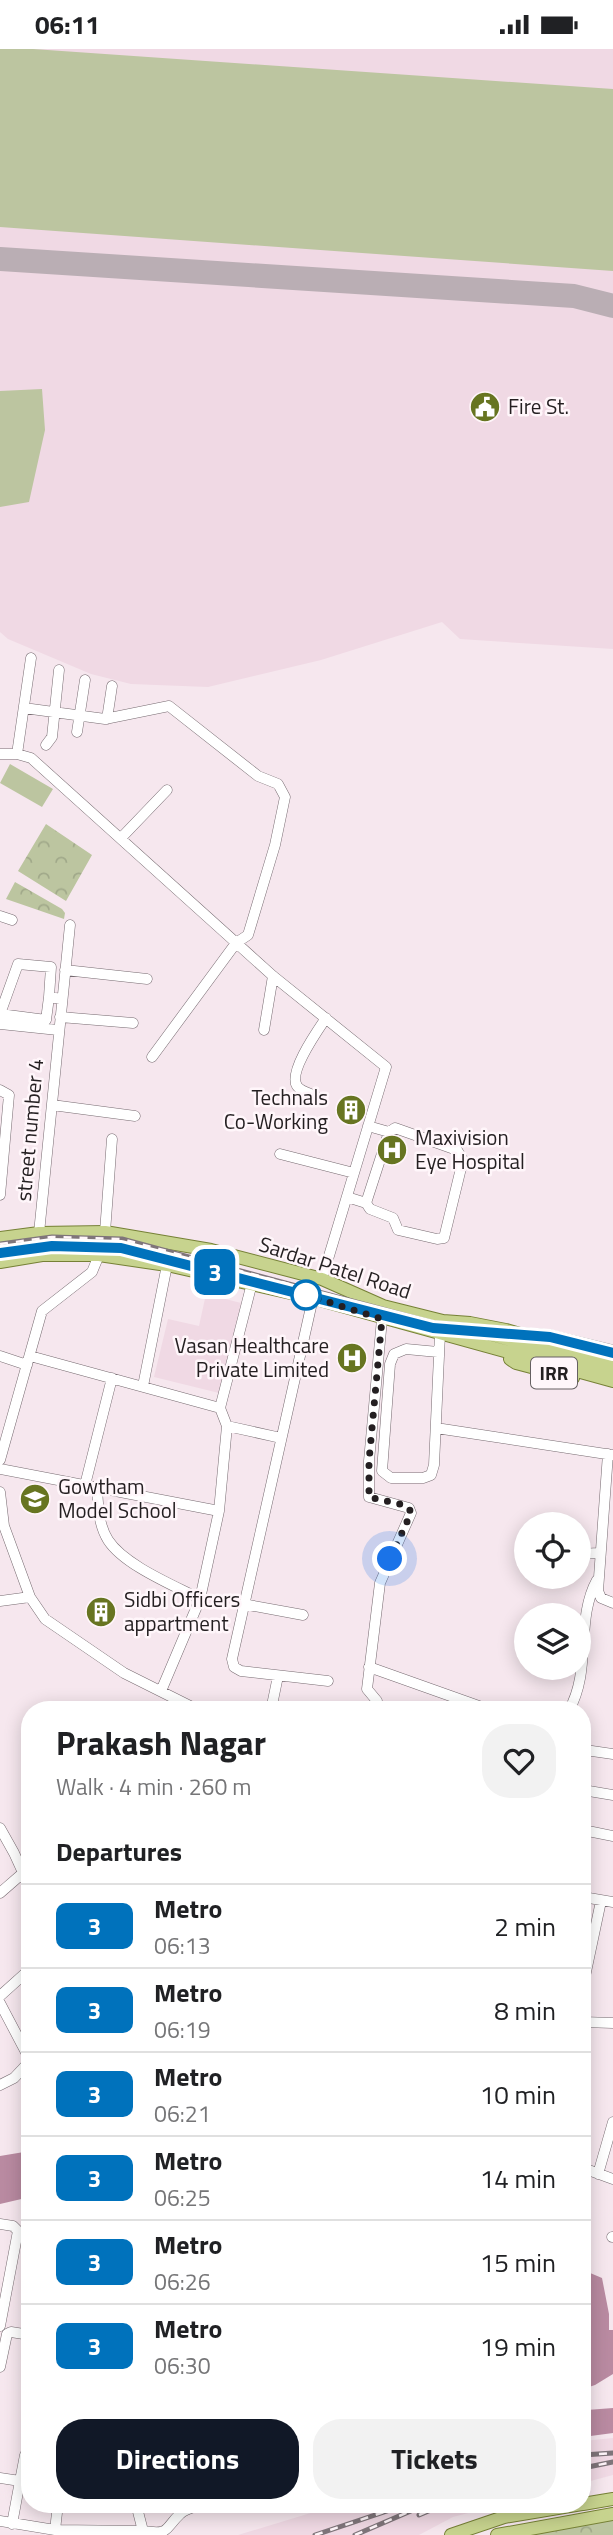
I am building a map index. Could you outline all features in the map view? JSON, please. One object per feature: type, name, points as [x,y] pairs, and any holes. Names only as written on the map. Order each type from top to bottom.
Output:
[{"type":"main road","name":"Sardar Patel Road","points":[[0,1238],[40,1233],[105,1232],[211,1249],[322,1279],[383,1306],[443,1321],[506,1330],[613,1361]]},
{"type":"main road","name":"Sardar Patel Road","points":[[0,1262],[42,1255],[99,1255],[167,1265],[251,1283],[499,1350],[516,1363],[613,1389]]},
{"type":"main road","name":"IRR","points":[[443,1321],[613,1381]]},
{"type":"main road","name":"IRR","points":[[499,1350],[514,1348],[613,1370]]},
{"type":"main road","points":[[591,2503],[613,2499]]},
{"type":"main road","points":[[451,2535],[478,2531],[504,2517],[528,2513]]},
{"type":"main road","points":[[497,2535],[613,2514]]},
{"type":"street","points":[[17,754],[31,658]]},
{"type":"street","points":[[46,745],[52,737],[59,670]]},
{"type":"street","points":[[77,732],[85,680]]},
{"type":"street","points":[[107,719],[112,686]]},
{"type":"street","points":[[24,708],[107,719],[169,706],[258,776],[278,784],[285,797],[275,845],[248,935],[236,943],[152,1057]]},
{"type":"street","points":[[0,754],[17,754],[31,758],[273,976],[386,1067],[322,1279]]},
{"type":"street","points":[[121,838],[167,790]]},
{"type":"street","points":[[0,916],[12,920]]},
{"type":"street","name":"street number 4","points":[[40,1233],[70,925]]},
{"type":"street","points":[[18,964],[51,967],[48,997],[46,1020],[0,1014],[18,964]]},
{"type":"street","points":[[65,969],[147,979]]},
{"type":"street","points":[[264,1030],[273,976]]},
{"type":"street","points":[[48,997],[62,999]]},
{"type":"street","points":[[60,1017],[133,1023]]},
{"type":"street","points":[[317,1097],[299,1088],[296,1081],[302,1055],[326,1018]]},
{"type":"street","name":"street number 4","points":[[0,1024],[58,1030]]},
{"type":"street","points":[[0,1090],[9,1095],[0,1195]]},
{"type":"street","points":[[52,1105],[135,1116]]},
{"type":"street","points":[[368,1126],[389,1132]]},
{"type":"street","points":[[347,1197],[366,1203],[370,1209],[393,1218],[398,1230],[437,1240],[444,1238],[463,1160],[457,1150],[395,1128],[389,1132],[366,1203]]},
{"type":"street","points":[[105,1232],[113,1139]]},
{"type":"street","points":[[280,1153],[354,1173]]},
{"type":"street","points":[[0,1460],[43,1311],[92,1272],[99,1255]]},
{"type":"street","points":[[143,1386],[167,1265]]},
{"type":"street","points":[[161,1691],[200,1599],[219,1511],[227,1426],[220,1409],[251,1283]]},
{"type":"street","points":[[313,1299],[232,1659],[234,1667],[240,1671],[328,1681]]},
{"type":"street","points":[[377,1701],[367,1689],[380,1583],[411,1513],[404,1505],[369,1497],[369,1461],[382,1319]]},
{"type":"street","points":[[438,1352],[406,1349],[394,1354],[390,1364],[383,1471],[391,1478],[423,1478],[431,1475],[434,1465],[440,1334]]},
{"type":"street","points":[[0,1356],[112,1378],[220,1409]]},
{"type":"street","points":[[85,1485],[112,1378]]},
{"type":"street","points":[[227,1426],[281,1438]]},
{"type":"street","points":[[436,1428],[610,1455],[597,1579],[601,1598],[613,1602]]},
{"type":"street","points":[[0,1469],[219,1511]]},
{"type":"street","points":[[97,1487],[100,1520],[106,1538],[116,1550],[168,1583],[200,1599]]},
{"type":"street","points":[[0,1492],[4,1527],[30,1597],[45,1619],[124,1673],[180,1701]]},
{"type":"street","points":[[591,1553],[599,1553]]},
{"type":"street","points":[[572,1701],[579,1683],[588,1599],[597,1579]]},
{"type":"street","points":[[0,1601],[30,1597]]},
{"type":"street","points":[[243,1604],[303,1615]]},
{"type":"street","points":[[369,1667],[465,1701]]},
{"type":"street","points":[[272,1701],[278,1676]]},
{"type":"street","points":[[591,1751],[613,1754]]},
{"type":"street","points":[[591,1791],[613,1795]]},
{"type":"street","points":[[1,1831],[21,1869]]},
{"type":"street","points":[[591,1832],[613,1836]]},
{"type":"street","points":[[0,1893],[21,1875]]},
{"type":"street","points":[[591,1899],[613,1902]]},
{"type":"street","points":[[591,1948],[601,1901]]},
{"type":"street","points":[[0,1996],[21,1977]]},
{"type":"street","points":[[0,2003],[21,2043]]},
{"type":"street","points":[[591,2022],[613,2023]]},
{"type":"street","points":[[0,2084],[14,2078],[21,2070]]},
{"type":"street","points":[[598,2174],[613,2122]]},
{"type":"street","points":[[591,2171],[613,2179]]},
{"type":"street","points":[[0,2224],[13,2226],[18,2231],[0,2326]]},
{"type":"street","points":[[0,2367],[7,2334],[21,2334]]},
{"type":"street","points":[[12,2523],[21,2477]]},
{"type":"street","points":[[0,2478],[20,2481]]},
{"type":"street","points":[[55,2530],[57,2513]]},
{"type":"street","points":[[138,2513],[143,2531]]},
{"type":"street","points":[[0,2522],[55,2530],[143,2531],[155,2534],[164,2533],[171,2528],[177,2513]]},
{"type":"shaded area","points":[[0,49],[613,49],[613,649],[460,639],[442,622],[321,660],[208,687],[131,684],[91,674],[8,639],[0,632]]},
{"type":"shaded area","points":[[206,1294],[241,1303],[219,1393],[154,1377],[168,1319],[199,1326]]},
{"type":"shaded area","points":[[21,2152],[21,2199],[0,2204],[0,2156]]},
{"type":"shaded area","points":[[591,2273],[602,2278],[609,2314],[609,2330],[613,2330],[613,2374],[591,2386]]},
{"type":"shaded area","points":[[613,2408],[613,2433],[591,2436],[591,2410]]},
{"type":"shaded area","points":[[613,2438],[613,2475],[591,2481],[591,2440]]},
{"type":"shaded area","points":[[310,2513],[468,2513],[453,2517],[419,2535],[238,2535]]},
{"type":"green space","points":[[0,49],[33,49],[613,89],[613,271],[0,227]]},
{"type":"green space","points":[[42,389],[45,430],[29,502],[0,507],[0,391]]},
{"type":"green space","points":[[10,764],[53,789],[42,807],[0,783]]},
{"type":"green space","points":[[46,824],[92,855],[66,901],[18,871]]},
{"type":"green space","points":[[15,882],[62,909],[65,913],[64,919],[6,899]]},
{"type":"green space","points":[[613,2520],[613,2535],[509,2535]]},
{"type":"taxiway","points":[[0,259],[574,296],[613,306]]},
{"type":"railway","points":[[0,1244],[52,1237],[122,1239],[434,1323],[550,1332],[613,1347]]},
{"type":"railway","points":[[591,2454],[613,2453]]},
{"type":"railway","points":[[591,2466],[613,2462]]},
{"type":"railway","points":[[315,2535],[381,2513]]},
{"type":"railway","points":[[355,2535],[406,2513]]},
{"type":"railway","points":[[419,2515],[424,2513]]},
{"type":"metro line","name":"3","points":[[0,1253],[52,1246],[121,1248],[433,1328],[550,1337],[613,1353]]},
{"type":"place","name":"Fire St.","points":[[485,407]]},
{"type":"place","name":"Technals Co-Working","points":[[351,1110]]},
{"type":"place","name":"Maxivision Eye Hospital","points":[[392,1150]]},
{"type":"place","name":"Vasan Healthcare Private Limited","points":[[352,1358]]},
{"type":"place","name":"Gowtham Model School","points":[[35,1499]]},
{"type":"place","name":"Sidbi Officers appartment","points":[[101,1612]]},
{"type":"route","points":[[306,1295],[382,1319],[369,1461],[369,1497],[404,1505],[411,1513],[390,1559]]}]
